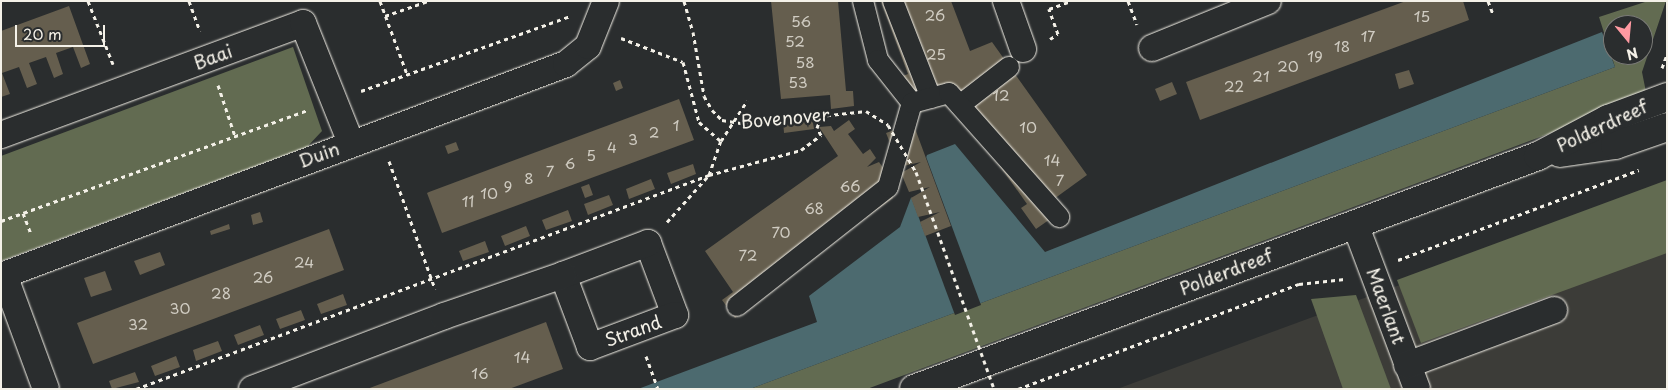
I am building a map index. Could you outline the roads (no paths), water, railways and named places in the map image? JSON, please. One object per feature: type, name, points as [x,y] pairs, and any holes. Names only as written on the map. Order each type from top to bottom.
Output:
[{"type":"street","points":[[863,1],[878,60],[922,101]]},
{"type":"street","points":[[737,306],[888,187],[922,101],[893,1]]},
{"type":"street","points":[[960,104],[1025,54],[1006,1]]},
{"type":"street","points":[[1152,48],[1268,1]]},
{"type":"street","name":"Duin","points":[[3,275],[566,64],[588,46],[605,2]]},
{"type":"street","name":"Baai","points":[[1,135],[304,24],[351,143]]},
{"type":"street","points":[[922,101],[950,92],[1059,217]]},
{"type":"street","name":"Polderdreef","points":[[914,389],[1538,156],[1608,119],[1667,97]]},
{"type":"street","name":"Polderdreef","points":[[1538,156],[1615,145],[1667,127]]},
{"type":"street","name":"Maerlant","points":[[1355,224],[1417,389]]},
{"type":"street","name":"Strand","points":[[648,243],[675,316],[590,347],[563,275],[648,243]]},
{"type":"street","points":[[3,275],[46,389]]},
{"type":"street","points":[[252,389],[444,316],[563,275]]},
{"type":"street","points":[[1407,365],[1554,310]]},
{"type":"water","points":[[1602,32],[1603,65],[1614,65],[1615,67],[750,389],[638,389],[817,322],[809,296],[900,227],[927,155],[955,144],[1045,252]]}]
